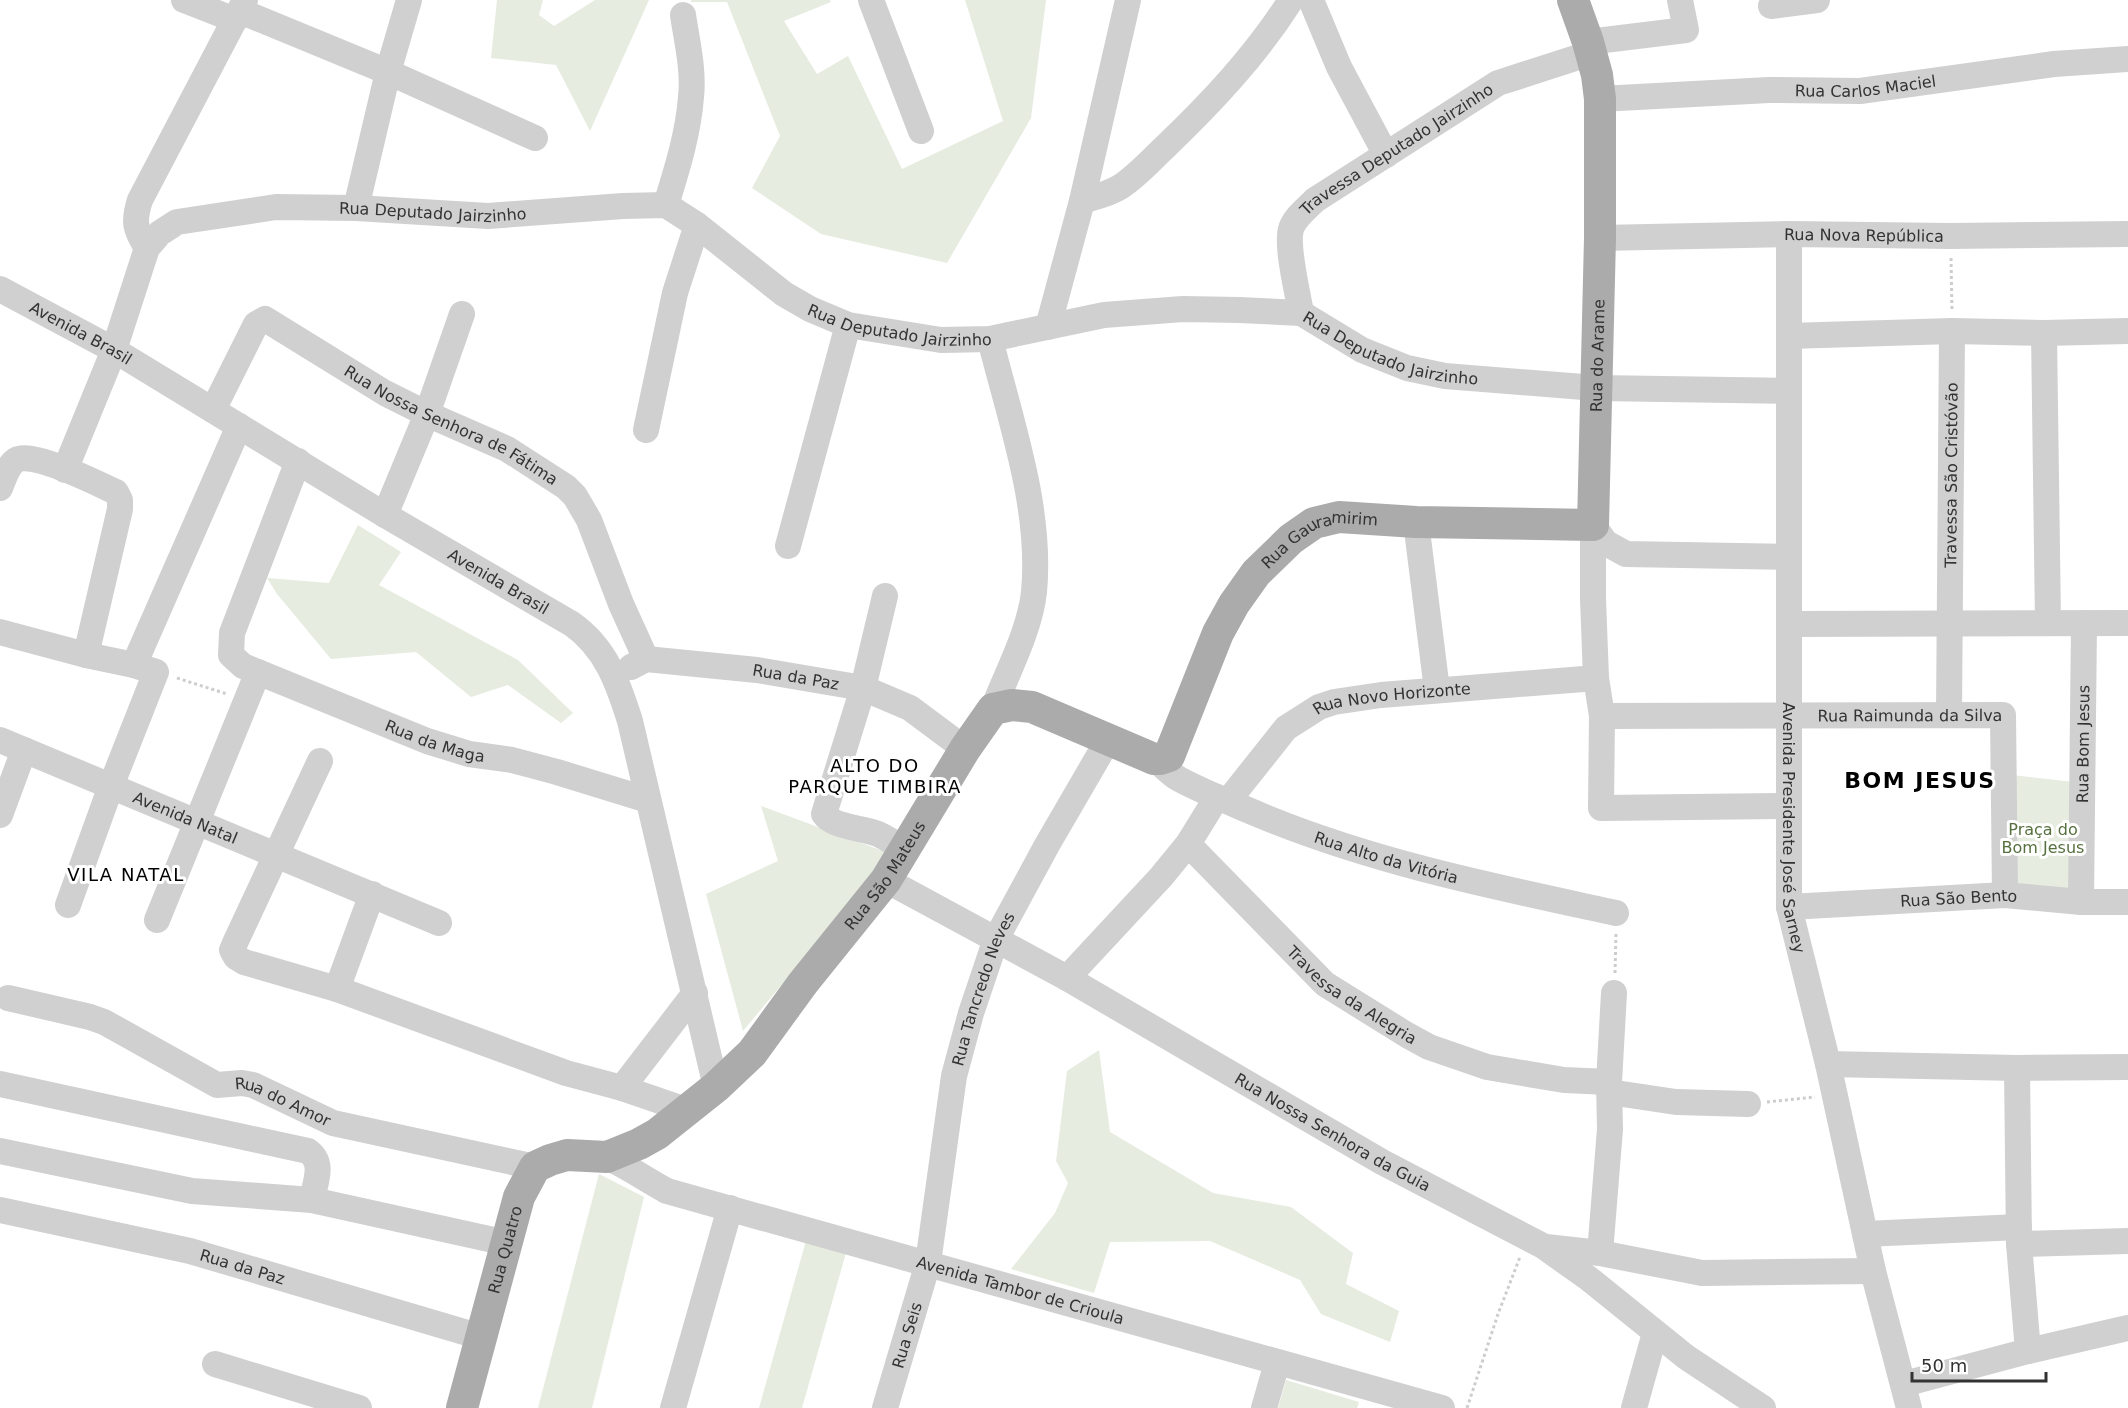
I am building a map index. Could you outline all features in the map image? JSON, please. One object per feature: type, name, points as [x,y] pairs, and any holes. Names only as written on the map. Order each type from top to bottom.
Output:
[{"type":"main road","name":"Rua do Arame","points":[[1573,0],[1590,47],[1600,99],[1600,238],[1593,525]]},
{"type":"main road","name":"Rua Gauramirim","points":[[1163,761],[1218,633],[1234,604],[1256,573],[1291,539],[1314,523],[1339,516],[1416,522],[1593,525]]},
{"type":"main road","name":"Rua Alto da Vitória","points":[[993,709],[1012,705],[1032,707],[1163,761]]},
{"type":"main road","name":"Rua São Mateus","points":[[607,1157],[657,1134],[716,1087],[752,1053],[803,982],[886,880],[965,749],[993,709]]},
{"type":"main road","points":[[535,1167],[567,1155],[607,1157]]},
{"type":"main road","name":"Rua Quatro","points":[[462,1408],[519,1197],[535,1167]]},
{"type":"street","points":[[184,0],[240,10],[388,72],[535,138]]},
{"type":"street","points":[[356,208],[388,72],[409,0]]},
{"type":"street","points":[[871,0],[921,131]]},
{"type":"street","points":[[1048,327],[1082,201],[1128,0]]},
{"type":"street","points":[[1082,201],[1118,188],[1131,179],[1172,140],[1247,61],[1268,36],[1291,0]]},
{"type":"street","points":[[1311,0],[1339,67],[1386,155]]},
{"type":"street","name":"Travessa Deputado Jairzinho","points":[[1301,314],[1290,231],[1294,223],[1315,200],[1498,83],[1590,47],[1686,30],[1680,0]]},
{"type":"street","points":[[1771,6],[1817,0]]},
{"type":"street","points":[[147,248],[138,233],[134,217],[140,200],[240,10]]},
{"type":"street","points":[[666,205],[689,122],[691,75],[682,15]]},
{"type":"street","name":"Rua Carlos Maciel","points":[[1600,99],[1770,90],[1860,91],[2054,64],[2128,59]]},
{"type":"street","name":"Rua Deputado Jairzinho","points":[[65,470],[114,350],[147,248],[160,233],[177,222],[276,207],[356,208],[488,216],[666,205],[697,225],[784,294],[810,309],[848,325],[941,340],[990,339],[1104,315],[1183,309],[1239,310],[1301,314],[1362,350],[1407,368],[1445,376],[1596,388],[1789,391]]},
{"type":"street","points":[[646,430],[675,293],[697,225]]},
{"type":"street","name":"Rua Nova República","points":[[1600,238],[1789,234],[1951,236],[2128,234]]},
{"type":"street","name":"Avenida Presidente José Sarney","points":[[1789,234],[1789,907],[1873,1271],[1907,1396]]},
{"type":"street","name":"Avenida Brasil","points":[[0,289],[114,350],[385,515],[572,624],[590,639],[608,662],[615,676],[630,721],[716,1087]]},
{"type":"street","points":[[385,515],[427,414],[462,314]]},
{"type":"street","name":"Rua Nossa Senhora de Fátima","points":[[213,410],[256,324],[265,319],[385,393],[507,449],[566,487],[575,496],[589,520],[621,604],[646,659]]},
{"type":"street","points":[[788,546],[848,325]]},
{"type":"street","points":[[1789,336],[1952,331],[2044,333],[2128,331]]},
{"type":"street","name":"Travessa São Cristóvão","points":[[1949,715],[1952,331]]},
{"type":"street","points":[[2044,333],[2048,623]]},
{"type":"street","name":"Rua São Mateus","points":[[990,339],[1028,488],[1035,551],[1034,593],[1025,625],[993,709]]},
{"type":"street","points":[[68,904],[111,786],[145,668],[238,426]]},
{"type":"street","points":[[0,488],[14,461],[21,458],[32,458],[116,492],[120,500],[120,509],[86,656]]},
{"type":"street","name":"Rua da Maga","points":[[298,461],[232,633],[231,655],[243,666],[427,741],[469,754],[512,760],[557,772],[648,800]]},
{"type":"street","points":[[1416,522],[1437,690]]},
{"type":"street","points":[[1593,525],[1606,543],[1626,554],[1789,557]]},
{"type":"street","name":"Rua do Arame","points":[[1593,525],[1596,678],[1602,716],[1601,808],[1789,806]]},
{"type":"street","points":[[885,596],[863,688],[825,810],[826,817],[833,822],[877,834],[904,849]]},
{"type":"street","points":[[1789,624],[2128,622]]},
{"type":"street","name":"Rua Bom Jesus","points":[[2081,902],[2084,623]]},
{"type":"street","points":[[3,633],[86,656],[145,668]]},
{"type":"street","points":[[615,676],[646,659]]},
{"type":"street","name":"Rua da Paz","points":[[646,659],[757,670],[863,688],[910,708],[965,749]]},
{"type":"street","points":[[157,920],[258,672]]},
{"type":"street","name":"Rua Novo Horizonte","points":[[1222,799],[1286,728],[1319,707],[1334,702],[1381,695],[1596,678]]},
{"type":"street","name":"Rua Raimunda da Silva","points":[[1602,716],[2003,715],[2005,895]]},
{"type":"street","name":"Avenida Natal","points":[[0,740],[439,923]]},
{"type":"street","name":"Rua Tancredo Neves","points":[[928,1263],[954,1076],[971,1012],[996,939],[1047,844],[1108,740]]},
{"type":"street","points":[[0,815],[24,750]]},
{"type":"street","points":[[320,761],[232,950],[236,957],[244,962],[337,989],[566,1073],[622,1088],[686,1110]]},
{"type":"street","name":"Rua Alto da Vitória","points":[[1163,761],[1178,778],[1222,799],[1292,828],[1386,860],[1477,883],[1616,913]]},
{"type":"street","points":[[1067,978],[1161,877],[1222,799]]},
{"type":"street","name":"Travessa da Alegria","points":[[1188,844],[1325,984],[1429,1047],[1487,1067],[1609,1087],[1676,1102],[1748,1104]]},
{"type":"street","name":"Rua Nossa Senhora da Guia","points":[[886,880],[1067,978],[1382,1162],[1536,1242],[1588,1278],[1655,1334],[1763,1408]]},
{"type":"street","points":[[337,989],[372,894]]},
{"type":"street","name":"Rua São Bento","points":[[1789,907],[2005,895],[2081,902],[2128,902]]},
{"type":"street","points":[[622,1088],[695,993]]},
{"type":"street","points":[[1600,1253],[1610,1129],[1609,1087],[1614,993]]},
{"type":"street","name":"Rua do Amor","points":[[8,998],[104,1022],[217,1085],[242,1083],[253,1085],[333,1123],[535,1167]]},
{"type":"street","points":[[1827,1064],[2017,1068],[2128,1067]]},
{"type":"street","points":[[2017,1068],[2019,1236],[2028,1351]]},
{"type":"street","points":[[0,1084],[308,1151],[315,1156],[319,1164],[312,1200]]},
{"type":"street","points":[[0,1151],[192,1191],[312,1200],[507,1243]]},
{"type":"street","name":"Avenida Tambor de Crioula","points":[[607,1157],[667,1191],[1277,1363],[1377,1399],[1442,1408]]},
{"type":"street","points":[[673,1408],[730,1208]]},
{"type":"street","name":"Rua da Paz","points":[[0,1210],[190,1251],[481,1337]]},
{"type":"street","points":[[1865,1234],[2019,1236],[2128,1241]]},
{"type":"street","points":[[1536,1242],[1702,1274],[1873,1271]]},
{"type":"street","name":"Rua Seis","points":[[885,1408],[928,1263]]},
{"type":"street","points":[[1907,1396],[2028,1351],[2128,1328]]},
{"type":"street","points":[[1634,1408],[1655,1334]]},
{"type":"street","points":[[1264,1408],[1277,1363]]},
{"type":"street","points":[[215,1364],[359,1408]]},
{"type":"path","points":[[1951,236],[1952,331]]},
{"type":"path","points":[[145,668],[227,694]]},
{"type":"path","points":[[1614,993],[1616,913]]},
{"type":"path","points":[[1748,1104],[1834,1095]]},
{"type":"path","points":[[1467,1408],[1498,1314],[1536,1242]]},
{"type":"green space","points":[[497,0],[543,0],[539,15],[554,26],[595,0],[649,0],[590,131],[556,65],[491,58]]},
{"type":"green space","points":[[691,0],[830,0],[831,2],[784,21],[817,74],[848,56],[902,169],[1003,121],[965,0],[1046,0],[1031,118],[947,263],[821,234],[752,188],[780,136],[727,2],[691,2]]},
{"type":"green space","points":[[358,525],[401,552],[379,585],[518,660],[573,713],[561,723],[508,685],[471,697],[416,652],[331,659],[277,594],[267,578],[329,583]]},
{"type":"green space","name":"Praça do Bom Jesus","points":[[2003,774],[2082,783],[2081,902],[2005,895]]},
{"type":"green space","points":[[761,806],[891,854],[743,1031],[706,894],[778,861]]},
{"type":"green space","points":[[1099,1050],[1110,1132],[1213,1193],[1291,1207],[1353,1253],[1346,1284],[1399,1311],[1390,1342],[1321,1314],[1300,1280],[1210,1241],[1110,1242],[1094,1293],[1011,1269],[1055,1213],[1068,1183],[1056,1161],[1067,1071]]},
{"type":"green space","points":[[599,1174],[644,1197],[592,1408],[538,1408]]},
{"type":"green space","points":[[807,1237],[846,1253],[802,1408],[759,1408]]},
{"type":"green space","points":[[1286,1380],[1359,1402],[1357,1408],[1278,1408]]},
{"type":"district","name":"ALTO DO PARQUE TIMBIRA","points":[[875,776]]},
{"type":"district","name":"BOM JESUS","points":[[1920,780]]},
{"type":"district","name":"VILA NATAL","points":[[126,875]]}]
